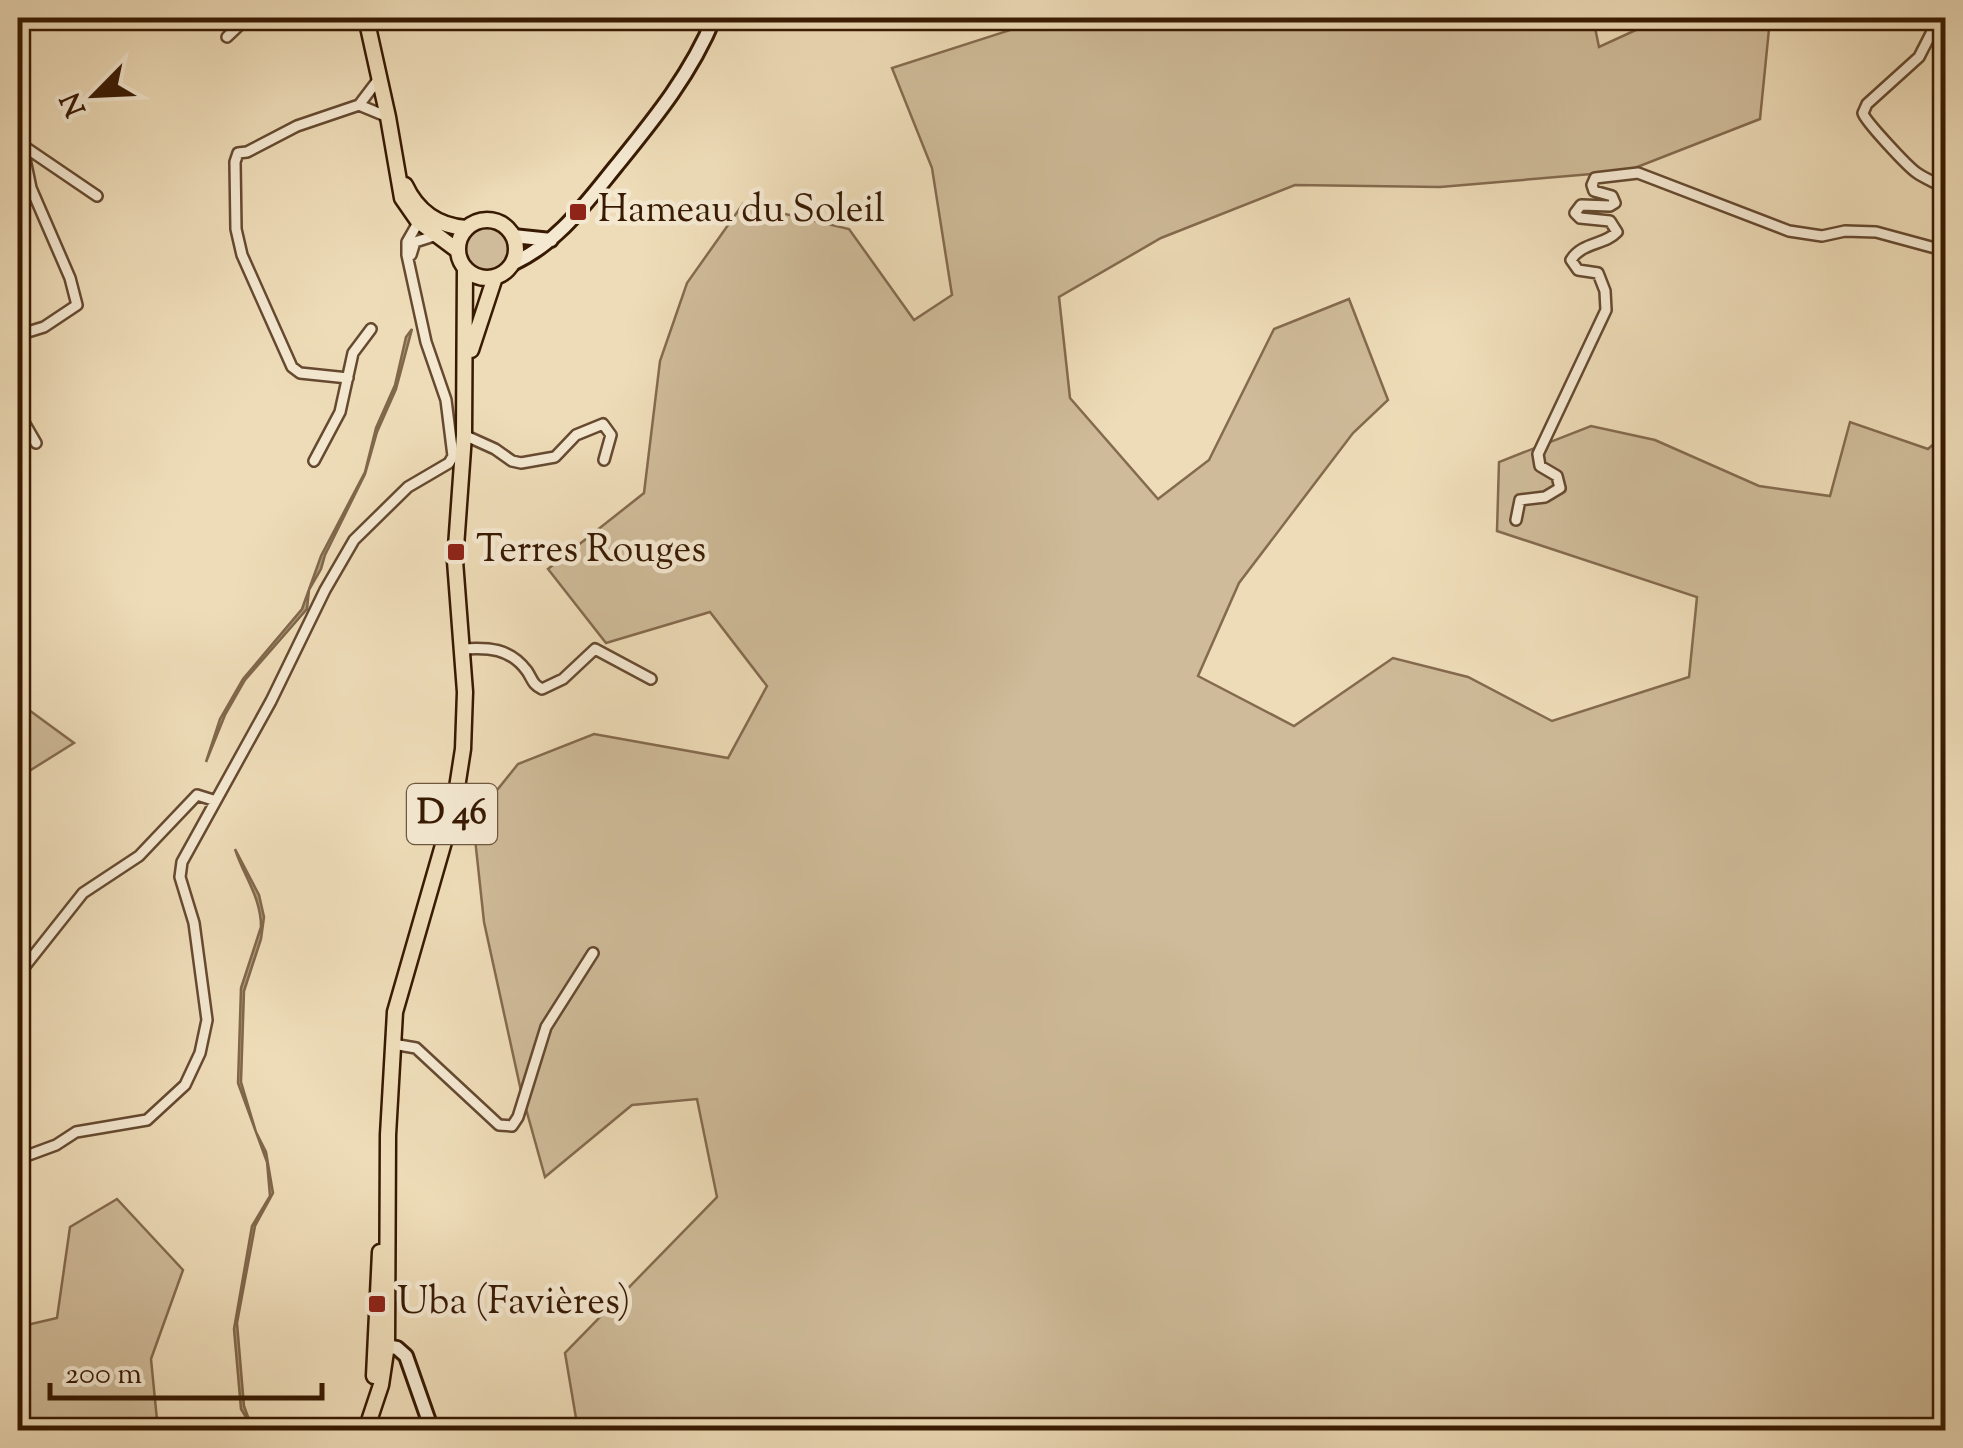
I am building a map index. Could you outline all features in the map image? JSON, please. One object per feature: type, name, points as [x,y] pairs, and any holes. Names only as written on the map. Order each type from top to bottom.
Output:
[{"type":"main road","points":[[369,18],[399,189],[406,208],[418,221],[436,228],[466,228],[488,220],[502,224],[513,236],[516,250],[512,264]]},
{"type":"main road","points":[[369,18],[392,102],[405,186],[458,250],[466,269],[480,277],[496,276],[550,240],[578,212],[670,100],[714,18]]},
{"type":"main road","points":[[458,250],[459,238],[466,228]]},
{"type":"main road","points":[[513,236],[550,240]]},
{"type":"main road","name":"D 46","points":[[363,1430],[382,1345],[380,1256],[387,1187],[392,1044],[399,996],[461,775],[466,711],[455,562],[464,436],[466,269]]},
{"type":"main road","name":"D 46","points":[[466,380],[476,330],[496,276]]},
{"type":"main road","points":[[382,1345],[401,1350],[408,1360],[432,1430]]},
{"type":"street","points":[[227,36],[247,18]]},
{"type":"street","points":[[1940,18],[1920,56],[1868,104],[1863,114],[1912,170],[1946,188]]},
{"type":"street","points":[[348,378],[300,373],[288,358],[242,255],[236,229],[236,162],[238,153],[359,105],[380,76]]},
{"type":"street","points":[[359,105],[388,117]]},
{"type":"street","points":[[18,127],[31,188],[70,278],[77,305],[44,327],[18,336]]},
{"type":"street","points":[[22,145],[98,196]]},
{"type":"street","points":[[1516,520],[1521,500],[1549,496],[1560,488],[1556,476],[1540,466],[1539,452],[1605,312],[1605,291],[1598,273],[1578,270],[1571,260],[1577,252],[1596,241],[1612,238],[1617,232],[1610,221],[1583,219],[1575,213],[1581,205],[1615,204],[1612,196],[1594,191],[1596,178],[1638,173],[1790,231],[1822,236],[1845,231],[1876,232],[1946,250]]},
{"type":"street","points":[[18,1159],[56,1145],[76,1132],[147,1120],[185,1085],[200,1053],[206,1020],[194,923],[180,869],[213,800],[272,701],[325,590],[354,540],[408,487],[449,463],[454,456],[446,400],[426,342],[409,268],[407,242],[418,221]]},
{"type":"street","points":[[409,268],[416,242],[436,228]]},
{"type":"street","points":[[314,460],[340,412],[353,353],[370,329]]},
{"type":"street","points":[[18,412],[36,443]]},
{"type":"street","points":[[464,436],[522,463],[555,457],[580,432],[603,424],[611,432],[604,460]]},
{"type":"street","points":[[462,649],[489,648],[508,654],[542,689],[563,679],[597,649],[650,679]]},
{"type":"street","points":[[18,976],[83,894],[139,856],[197,795],[213,800]]},
{"type":"street","points":[[392,1044],[416,1048],[496,1124],[512,1126],[546,1027],[593,953]]},
{"type":"shaded area","points":[[1040,18],[1593,18],[1599,47],[1662,18],[1770,19],[1760,119],[1627,171],[1440,187],[1295,185],[1161,238],[1059,297],[1070,398],[1158,499],[1209,460],[1274,329],[1349,299],[1388,400],[1353,433],[1239,583],[1198,676],[1294,726],[1393,658],[1468,677],[1552,721],[1689,677],[1697,597],[1497,531],[1499,462],[1591,426],[1655,440],[1759,486],[1830,496],[1850,422],[1928,449],[1945,434],[1945,1430],[578,1430],[565,1353],[717,1197],[697,1099],[632,1105],[545,1177],[521,1091],[484,922],[473,820],[518,764],[594,734],[728,758],[767,686],[710,612],[606,643],[548,569],[644,493],[660,361],[687,283],[743,204],[849,229],[914,320],[952,295],[932,168],[892,68]]},
{"type":"shaded area","points":[[487,225],[504,232],[511,249],[504,266],[487,273],[470,266],[463,249],[470,232]]},
{"type":"shaded area","points":[[412,329],[396,389],[377,432],[365,474],[309,590],[307,609],[245,680],[225,715],[206,762],[220,719],[243,679],[302,609],[321,556],[365,472],[376,428],[395,385],[406,337]]},
{"type":"shaded area","points":[[18,702],[74,743],[18,778]]},
{"type":"shaded area","points":[[235,849],[259,895],[264,917],[244,991],[241,1082],[266,1152],[273,1193],[255,1226],[237,1323],[244,1406],[248,1417],[263,1430],[249,1422],[241,1409],[234,1329],[252,1226],[270,1196],[267,1162],[238,1083],[241,988],[261,927],[255,897]]},
{"type":"shaded area","points":[[117,1199],[183,1270],[151,1359],[158,1430],[18,1430],[18,1327],[57,1318],[70,1227]]},
{"type":"place","name":"Hameau du Soleil","points":[[578,212]]},
{"type":"place","name":"Terres Rouges","points":[[456,552]]},
{"type":"place","name":"Uba (Favières)","points":[[377,1304]]}]
